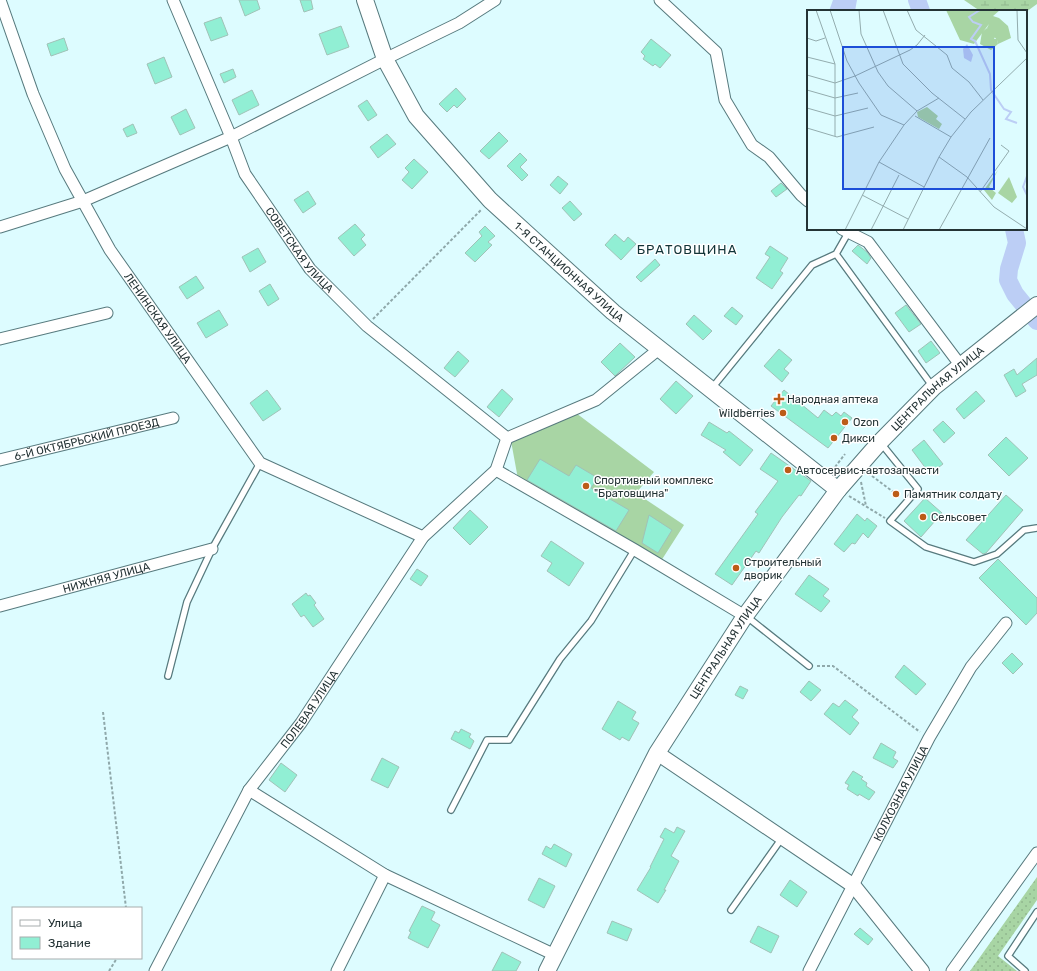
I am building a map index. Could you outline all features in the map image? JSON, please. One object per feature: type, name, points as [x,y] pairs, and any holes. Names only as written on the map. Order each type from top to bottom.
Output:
[{"type":"main road","name":"1-Я СТАНЦИОННАЯ УЛИЦА","points":[[365,0],[385,58],[416,116],[490,200],[613,312],[843,493]]},
{"type":"main road","name":"ЦЕНТРАЛЬНАЯ УЛИЦА","points":[[547,971],[657,753],[745,616],[843,493],[880,442],[934,387],[1037,305]]},
{"type":"street","name":"ЛЕНИНСКАЯ УЛИЦА","points":[[0,0],[33,94],[65,169],[110,250],[260,463]]},
{"type":"street","name":"СОВЕТСКАЯ УЛИЦА","points":[[173,0],[245,174],[310,269],[367,326],[507,438]]},
{"type":"street","points":[[0,227],[83,201],[231,138],[385,58],[459,23],[495,0]]},
{"type":"street","points":[[660,0],[716,52],[725,100],[752,145],[769,157],[807,200]]},
{"type":"street","points":[[845,231],[868,242],[961,366]]},
{"type":"street","points":[[0,339],[107,313]]},
{"type":"street","points":[[659,349],[596,400],[507,438],[496,470],[636,548],[745,616]]},
{"type":"street","name":"6-Й ОКТЯБРЬСКИЙ ПРОЕЗД","points":[[0,460],[173,418]]},
{"type":"street","points":[[260,463],[423,537]]},
{"type":"street","name":"ПОЛЕВАЯ УЛИЦА","points":[[155,971],[249,790],[301,723],[423,537],[496,470]]},
{"type":"street","name":"НИЖНЯЯ УЛИЦА","points":[[0,606],[212,549]]},
{"type":"street","name":"КОЛХОЗНАЯ УЛИЦА","points":[[809,971],[929,738],[971,667],[1006,623]]},
{"type":"street","points":[[657,753],[854,886],[922,971]]},
{"type":"street","points":[[249,790],[385,875],[555,955]]},
{"type":"street","points":[[952,971],[1037,853]]},
{"type":"street","points":[[336,971],[385,875]]},
{"type":"lane","points":[[711,390],[812,265],[836,254],[845,231]]},
{"type":"lane","points":[[836,254],[934,387]]},
{"type":"lane","points":[[880,442],[918,489],[890,521],[926,547],[974,562],[997,554],[1024,530],[1037,528]]},
{"type":"lane","points":[[168,676],[187,602],[212,549],[260,463]]},
{"type":"lane","points":[[451,810],[487,740],[508,740],[560,659],[591,621],[636,548]]},
{"type":"lane","points":[[745,616],[809,666]]},
{"type":"lane","points":[[731,910],[782,838]]},
{"type":"lane","points":[[1025,971],[1008,956],[1037,912]]},
{"type":"path","points":[[367,326],[490,200]]},
{"type":"path","points":[[825,480],[845,454]]},
{"type":"path","points":[[868,473],[896,494]]},
{"type":"path","points":[[861,481],[866,506]]},
{"type":"path","points":[[843,493],[890,521]]},
{"type":"path","points":[[809,666],[833,666],[929,738]]},
{"type":"path","points":[[103,712],[126,907]]},
{"type":"path","points":[[109,971],[116,959]]},
{"type":"green space","points":[[964,0],[1037,0],[1037,4],[1027,11],[1027,10],[979,10]]},
{"type":"green space","name":"Спортивный комплекс \"Братовщина\"","points":[[576,413],[654,472],[636,493],[684,525],[661,561],[518,479],[511,441]]},
{"type":"green space","points":[[1037,877],[1037,900],[998,956],[1017,971],[970,971]]},
{"type":"water","points":[[833,0],[857,0],[855,10],[829,10]]},
{"type":"building","points":[[239,0],[257,0],[260,9],[245,16]]},
{"type":"building","points":[[300,0],[311,0],[313,9],[304,12]]},
{"type":"building","points":[[221,17],[228,35],[211,41],[204,23]]},
{"type":"building","points":[[341,26],[349,47],[327,55],[319,34]]},
{"type":"building","points":[[64,38],[68,50],[51,56],[47,44]]},
{"type":"building","points":[[651,39],[671,55],[660,68],[655,64],[653,66],[643,59],[645,56],[641,52]]},
{"type":"building","points":[[164,57],[172,77],[155,84],[147,64]]},
{"type":"building","points":[[233,69],[236,77],[224,83],[220,74]]},
{"type":"building","points":[[456,88],[466,99],[457,108],[454,105],[447,112],[439,104]]},
{"type":"building","points":[[252,90],[259,105],[239,115],[232,100]]},
{"type":"building","points":[[367,100],[377,115],[368,121],[358,106]]},
{"type":"building","points":[[186,109],[195,128],[180,135],[171,117]]},
{"type":"building","points":[[133,124],[137,133],[127,137],[123,129]]},
{"type":"building","points":[[499,132],[508,141],[489,159],[480,151]]},
{"type":"building","points":[[387,134],[396,144],[378,158],[370,147]]},
{"type":"building","points":[[520,153],[527,160],[520,167],[528,175],[522,181],[507,166]]},
{"type":"building","points":[[414,159],[428,172],[412,189],[402,180],[409,172],[405,168]]},
{"type":"building","points":[[558,176],[568,184],[560,194],[550,185]]},
{"type":"building","points":[[781,183],[787,189],[776,197],[771,191]]},
{"type":"building","points":[[308,191],[316,204],[303,213],[294,200]]},
{"type":"building","points":[[570,201],[582,214],[574,221],[562,208]]},
{"type":"building","points":[[355,224],[365,235],[361,239],[366,245],[354,256],[338,238]]},
{"type":"building","points":[[485,226],[495,236],[488,242],[492,245],[475,262],[465,253],[482,236],[479,232]]},
{"type":"building","points":[[615,234],[624,242],[628,237],[636,244],[621,260],[605,245]]},
{"type":"building","points":[[858,245],[867,252],[871,258],[867,264],[852,251]]},
{"type":"building","points":[[770,246],[788,258],[780,271],[783,273],[772,289],[756,278],[770,257],[765,254]]},
{"type":"building","points":[[258,248],[266,262],[250,272],[242,257]]},
{"type":"building","points":[[655,259],[660,265],[641,282],[636,277]]},
{"type":"building","points":[[196,276],[204,288],[187,299],[179,287]]},
{"type":"building","points":[[270,284],[279,299],[268,306],[259,291]]},
{"type":"building","points":[[906,305],[921,324],[909,332],[895,313]]},
{"type":"building","points":[[732,307],[743,316],[736,325],[724,316]]},
{"type":"building","points":[[219,310],[228,325],[206,338],[197,323]]},
{"type":"building","points":[[694,315],[712,331],[703,340],[686,324]]},
{"type":"building","points":[[931,341],[940,353],[926,363],[918,351]]},
{"type":"building","points":[[620,343],[635,357],[615,376],[601,362]]},
{"type":"building","points":[[779,349],[792,360],[784,369],[789,373],[782,382],[764,366]]},
{"type":"building","points":[[458,351],[469,361],[455,377],[444,368]]},
{"type":"building","points":[[1037,358],[1037,375],[1022,384],[1026,391],[1016,397],[1004,375],[1014,369],[1017,375]]},
{"type":"building","points":[[676,381],[693,396],[676,414],[660,399]]},
{"type":"building","points":[[502,389],[513,399],[499,417],[487,407]]},
{"type":"building","points":[[267,390],[281,409],[263,421],[250,403]]},
{"type":"building","points":[[784,390],[818,418],[824,410],[832,416],[836,412],[841,416],[844,412],[852,418],[828,448],[771,406]]},
{"type":"building","points":[[976,391],[985,401],[964,419],[956,409]]},
{"type":"building","points":[[943,421],[955,433],[944,443],[933,430]]},
{"type":"building","points":[[709,422],[727,433],[729,431],[753,450],[740,466],[723,452],[726,450],[701,435]]},
{"type":"building","points":[[1006,437],[1028,458],[1009,476],[988,455]]},
{"type":"building","points":[[924,440],[943,464],[930,474],[912,450]]},
{"type":"building","points":[[771,453],[811,481],[801,496],[799,495],[782,517],[759,553],[756,551],[732,585],[715,574],[758,514],[755,512],[778,481],[760,469]]},
{"type":"building","points":[[540,459],[569,476],[576,465],[598,478],[591,488],[629,510],[616,531],[527,480]]},
{"type":"building","points":[[1006,495],[1023,510],[986,553],[983,554],[966,540]]},
{"type":"building","name":"Сельсовет","points":[[925,498],[942,513],[921,537],[904,521]]},
{"type":"building","points":[[470,510],[488,527],[470,545],[453,528]]},
{"type":"building","points":[[857,514],[865,521],[867,518],[877,526],[868,538],[863,533],[855,544],[852,543],[844,552],[834,544]]},
{"type":"building","points":[[649,515],[672,530],[658,553],[642,543]]},
{"type":"building","points":[[551,541],[584,563],[569,586],[547,571],[552,563],[541,556]]},
{"type":"building","points":[[998,559],[1037,598],[1037,613],[1026,625],[979,578]]},
{"type":"building","points":[[417,569],[428,576],[421,586],[410,579]]},
{"type":"building","points":[[809,575],[829,589],[823,596],[830,601],[821,612],[795,594]]},
{"type":"building","points":[[306,593],[308,596],[310,595],[316,603],[314,605],[324,619],[313,627],[304,615],[301,617],[292,604]]},
{"type":"building","points":[[1012,653],[1023,664],[1013,674],[1002,663]]},
{"type":"building","points":[[904,665],[926,684],[916,695],[895,677]]},
{"type":"building","points":[[809,681],[821,690],[811,701],[800,692]]},
{"type":"building","points":[[740,686],[748,690],[743,699],[735,695]]},
{"type":"building","points":[[845,700],[858,710],[852,717],[859,723],[850,735],[824,714],[833,703],[839,707]]},
{"type":"building","points":[[618,701],[636,712],[632,719],[639,723],[629,741],[622,737],[620,740],[602,729]]},
{"type":"building","points":[[461,729],[471,734],[469,737],[474,741],[470,749],[451,739],[455,731],[459,733]]},
{"type":"building","points":[[881,743],[896,752],[893,758],[898,761],[893,768],[873,758]]},
{"type":"building","points":[[382,758],[399,767],[388,788],[371,780]]},
{"type":"building","points":[[281,763],[297,775],[285,792],[269,780]]},
{"type":"building","points":[[853,771],[863,777],[861,779],[867,783],[866,786],[875,792],[869,800],[859,794],[858,796],[847,789],[849,785],[845,783]]},
{"type":"building","points":[[677,827],[685,831],[671,856],[679,861],[664,890],[666,890],[658,903],[637,890],[651,867],[664,839],[660,837],[665,828],[674,833]]},
{"type":"building","points":[[554,844],[572,854],[566,867],[542,854],[546,846],[551,849]]},
{"type":"building","points":[[539,878],[555,886],[544,908],[528,900]]},
{"type":"building","points":[[790,880],[807,892],[797,907],[780,895]]},
{"type":"building","points":[[422,906],[435,912],[431,920],[440,925],[428,948],[408,938],[411,932],[409,931]]},
{"type":"building","points":[[612,921],[632,929],[627,941],[607,933]]},
{"type":"building","points":[[758,926],[779,936],[771,953],[750,942]]},
{"type":"building","points":[[860,928],[873,939],[868,945],[854,934]]},
{"type":"building","points":[[502,952],[521,962],[516,971],[492,971]]},
{"type":"waterway","points":[[917,0],[921,10]]},
{"type":"waterway","points":[[1014,230],[1017,243],[1009,269],[1008,280],[1015,294],[1037,321]]},
{"type":"place","name":"Народная аптека","points":[[779,399]]},
{"type":"place","name":"Wildberries","points":[[783,413]]},
{"type":"place","name":"Ozon","points":[[845,422]]},
{"type":"place","name":"Дикси","points":[[834,438]]},
{"type":"place","name":"Автосервис+автозапчасти","points":[[788,470]]},
{"type":"place","name":"Спортивный комплекс \"Братовщина\"","points":[[586,486]]},
{"type":"place","name":"Памятник солдату","points":[[896,494]]},
{"type":"place","name":"Сельсовет","points":[[923,517]]},
{"type":"place","name":"Строительный дворик","points":[[736,568]]},
{"type":"district","name":"БРАТОВЩИНА","points":[[687,249]]}]
